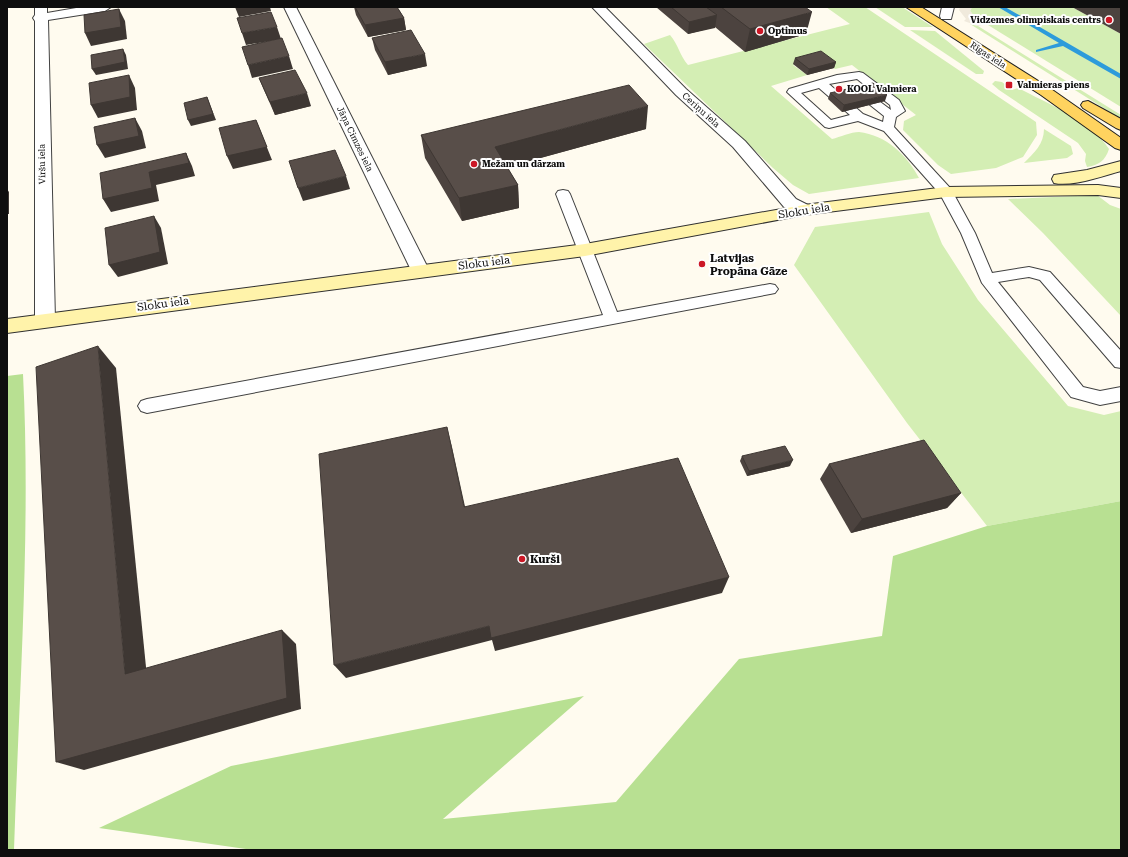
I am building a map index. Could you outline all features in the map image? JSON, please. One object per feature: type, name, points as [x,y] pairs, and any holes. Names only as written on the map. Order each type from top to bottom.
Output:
[{"type":"main road","name":"Rīgas iela","points":[[912,7],[1046,92],[1121,145]]},
{"type":"main road","name":"Rīgas iela","points":[[931,7],[947,11],[1121,125]]},
{"type":"street","points":[[40,13],[105,7]]},
{"type":"street","name":"Jāņa Cimzes iela","points":[[290,7],[420,270]]},
{"type":"street","name":"Ceriņu iela","points":[[598,7],[681,92],[739,144],[790,203],[804,210]]},
{"type":"street","name":"Viršu iela","points":[[40,13],[45,320]]},
{"type":"street","name":"Sloku iela","points":[[7,326],[420,270],[585,250],[804,210],[1087,175],[1121,166]]},
{"type":"street","name":"Sloku iela","points":[[953,192],[1098,190],[1121,193]]},
{"type":"lane","points":[[859,75],[895,103],[899,111],[889,121],[859,117],[829,124],[793,92],[832,80],[859,75]]},
{"type":"lane","points":[[832,80],[859,117]]},
{"type":"lane","points":[[832,80],[889,121],[953,192],[986,279],[1077,392],[1100,398],[1121,394]]},
{"type":"lane","points":[[563,194],[612,318]]},
{"type":"lane","points":[[986,279],[1029,272],[1045,276],[1121,362]]},
{"type":"lane","points":[[147,406],[770,289]]},
{"type":"green space","points":[[826,7],[865,7],[1036,122],[1037,135],[1023,157],[996,168],[951,174],[938,165],[903,130],[904,121],[916,115],[852,65],[835,69],[819,57],[793,65],[807,75],[771,86],[832,139],[859,132],[878,137],[887,142],[902,154],[919,178],[809,194],[793,185],[773,168],[644,44],[670,35],[688,65],[850,24]]},
{"type":"green space","points":[[875,7],[902,7],[933,27],[905,27]]},
{"type":"green space","points":[[972,7],[1072,7],[1121,34],[1121,107],[975,17],[970,11]]},
{"type":"green space","points":[[970,24],[978,26],[1121,115],[1121,119]]},
{"type":"green space","points":[[910,30],[935,31],[984,71],[983,74],[976,74]]},
{"type":"green space","points":[[995,81],[1002,82],[1012,90],[1018,88],[1068,114],[1092,130],[1109,149],[1106,157],[1098,164],[1087,167],[1085,161],[1086,154],[1078,143],[999,90],[992,84]]},
{"type":"green space","points":[[1044,129],[1071,146],[1073,154],[1067,158],[1024,163],[1035,152],[1040,144],[1044,134]]},
{"type":"green space","points":[[1097,195],[1110,205],[1121,209],[1121,316],[1043,233],[1008,199]]},
{"type":"green space","points":[[929,212],[942,244],[978,300],[1068,406],[1104,415],[1121,411],[1121,501],[987,526],[907,423],[794,265],[815,227]]},
{"type":"green space","points":[[23,374],[26,493],[23,612],[14,850],[7,850],[7,376]]},
{"type":"green space","points":[[1121,501],[1121,850],[253,850],[99,828],[231,766],[584,696],[443,819],[616,802],[739,659],[882,636],[893,556],[987,526]]},
{"type":"shaded area","points":[[960,7],[972,7],[970,11],[975,17],[986,24],[978,26],[964,21],[966,19],[959,10]]},
{"type":"building","points":[[355,7],[397,7],[404,18],[365,25]]},
{"type":"building","points":[[671,7],[706,7],[717,15],[689,22]]},
{"type":"building","points":[[721,7],[805,7],[812,12],[750,29]]},
{"type":"building","points":[[119,9],[121,27],[85,33],[84,15]]},
{"type":"building","points":[[271,12],[277,27],[242,33],[237,18]]},
{"type":"building","points":[[411,30],[425,54],[385,62],[372,38]]},
{"type":"building","points":[[282,38],[289,56],[248,65],[242,47]]},
{"type":"building","points":[[123,49],[125,62],[92,69],[91,55]]},
{"type":"building","points":[[821,51],[836,62],[809,69],[795,58]]},
{"type":"building","points":[[295,70],[307,93],[270,102],[259,78]]},
{"type":"building","points":[[129,75],[130,97],[91,105],[89,83]]},
{"type":"building","points":[[873,83],[887,95],[844,105],[830,93]]},
{"type":"building","points":[[629,85],[648,106],[495,147],[518,185],[459,198],[421,135]]},
{"type":"building","points":[[207,97],[213,114],[188,120],[184,103]]},
{"type":"building","points":[[135,118],[139,136],[97,145],[94,127]]},
{"type":"building","points":[[256,120],[267,147],[227,156],[219,128]]},
{"type":"building","points":[[335,150],[346,176],[298,188],[289,161]]},
{"type":"building","points":[[186,153],[189,163],[149,172],[152,188],[103,199],[100,173]]},
{"type":"building","points":[[154,216],[160,252],[109,265],[105,228]]},
{"type":"building","points":[[98,346],[125,674],[282,630],[287,698],[56,762],[36,367]]},
{"type":"building","name":"Kurši","points":[[447,427],[464,507],[678,458],[729,577],[491,638],[489,626],[334,665],[319,454]]},
{"type":"building","points":[[924,440],[961,493],[862,519],[829,464]]},
{"type":"building","points":[[785,446],[793,460],[749,471],[742,456]]},
{"type":"waterway","points":[[1001,7],[1121,77]]},
{"type":"waterway","points":[[1038,51],[1064,44]]},
{"type":"place","name":"Vidzemes olimpiskais centrs","points":[[1109,20]]},
{"type":"place","name":"Optimus","points":[[760,31]]},
{"type":"place","name":"Valmieras piens","points":[[1009,85]]},
{"type":"place","name":"KOOL Valmiera","points":[[839,89]]},
{"type":"place","name":"Mežam un dārzam","points":[[474,164]]},
{"type":"place","name":"Latvijas Propāna Gāze","points":[[702,264]]},
{"type":"place","name":"Kurši","points":[[522,559]]}]
